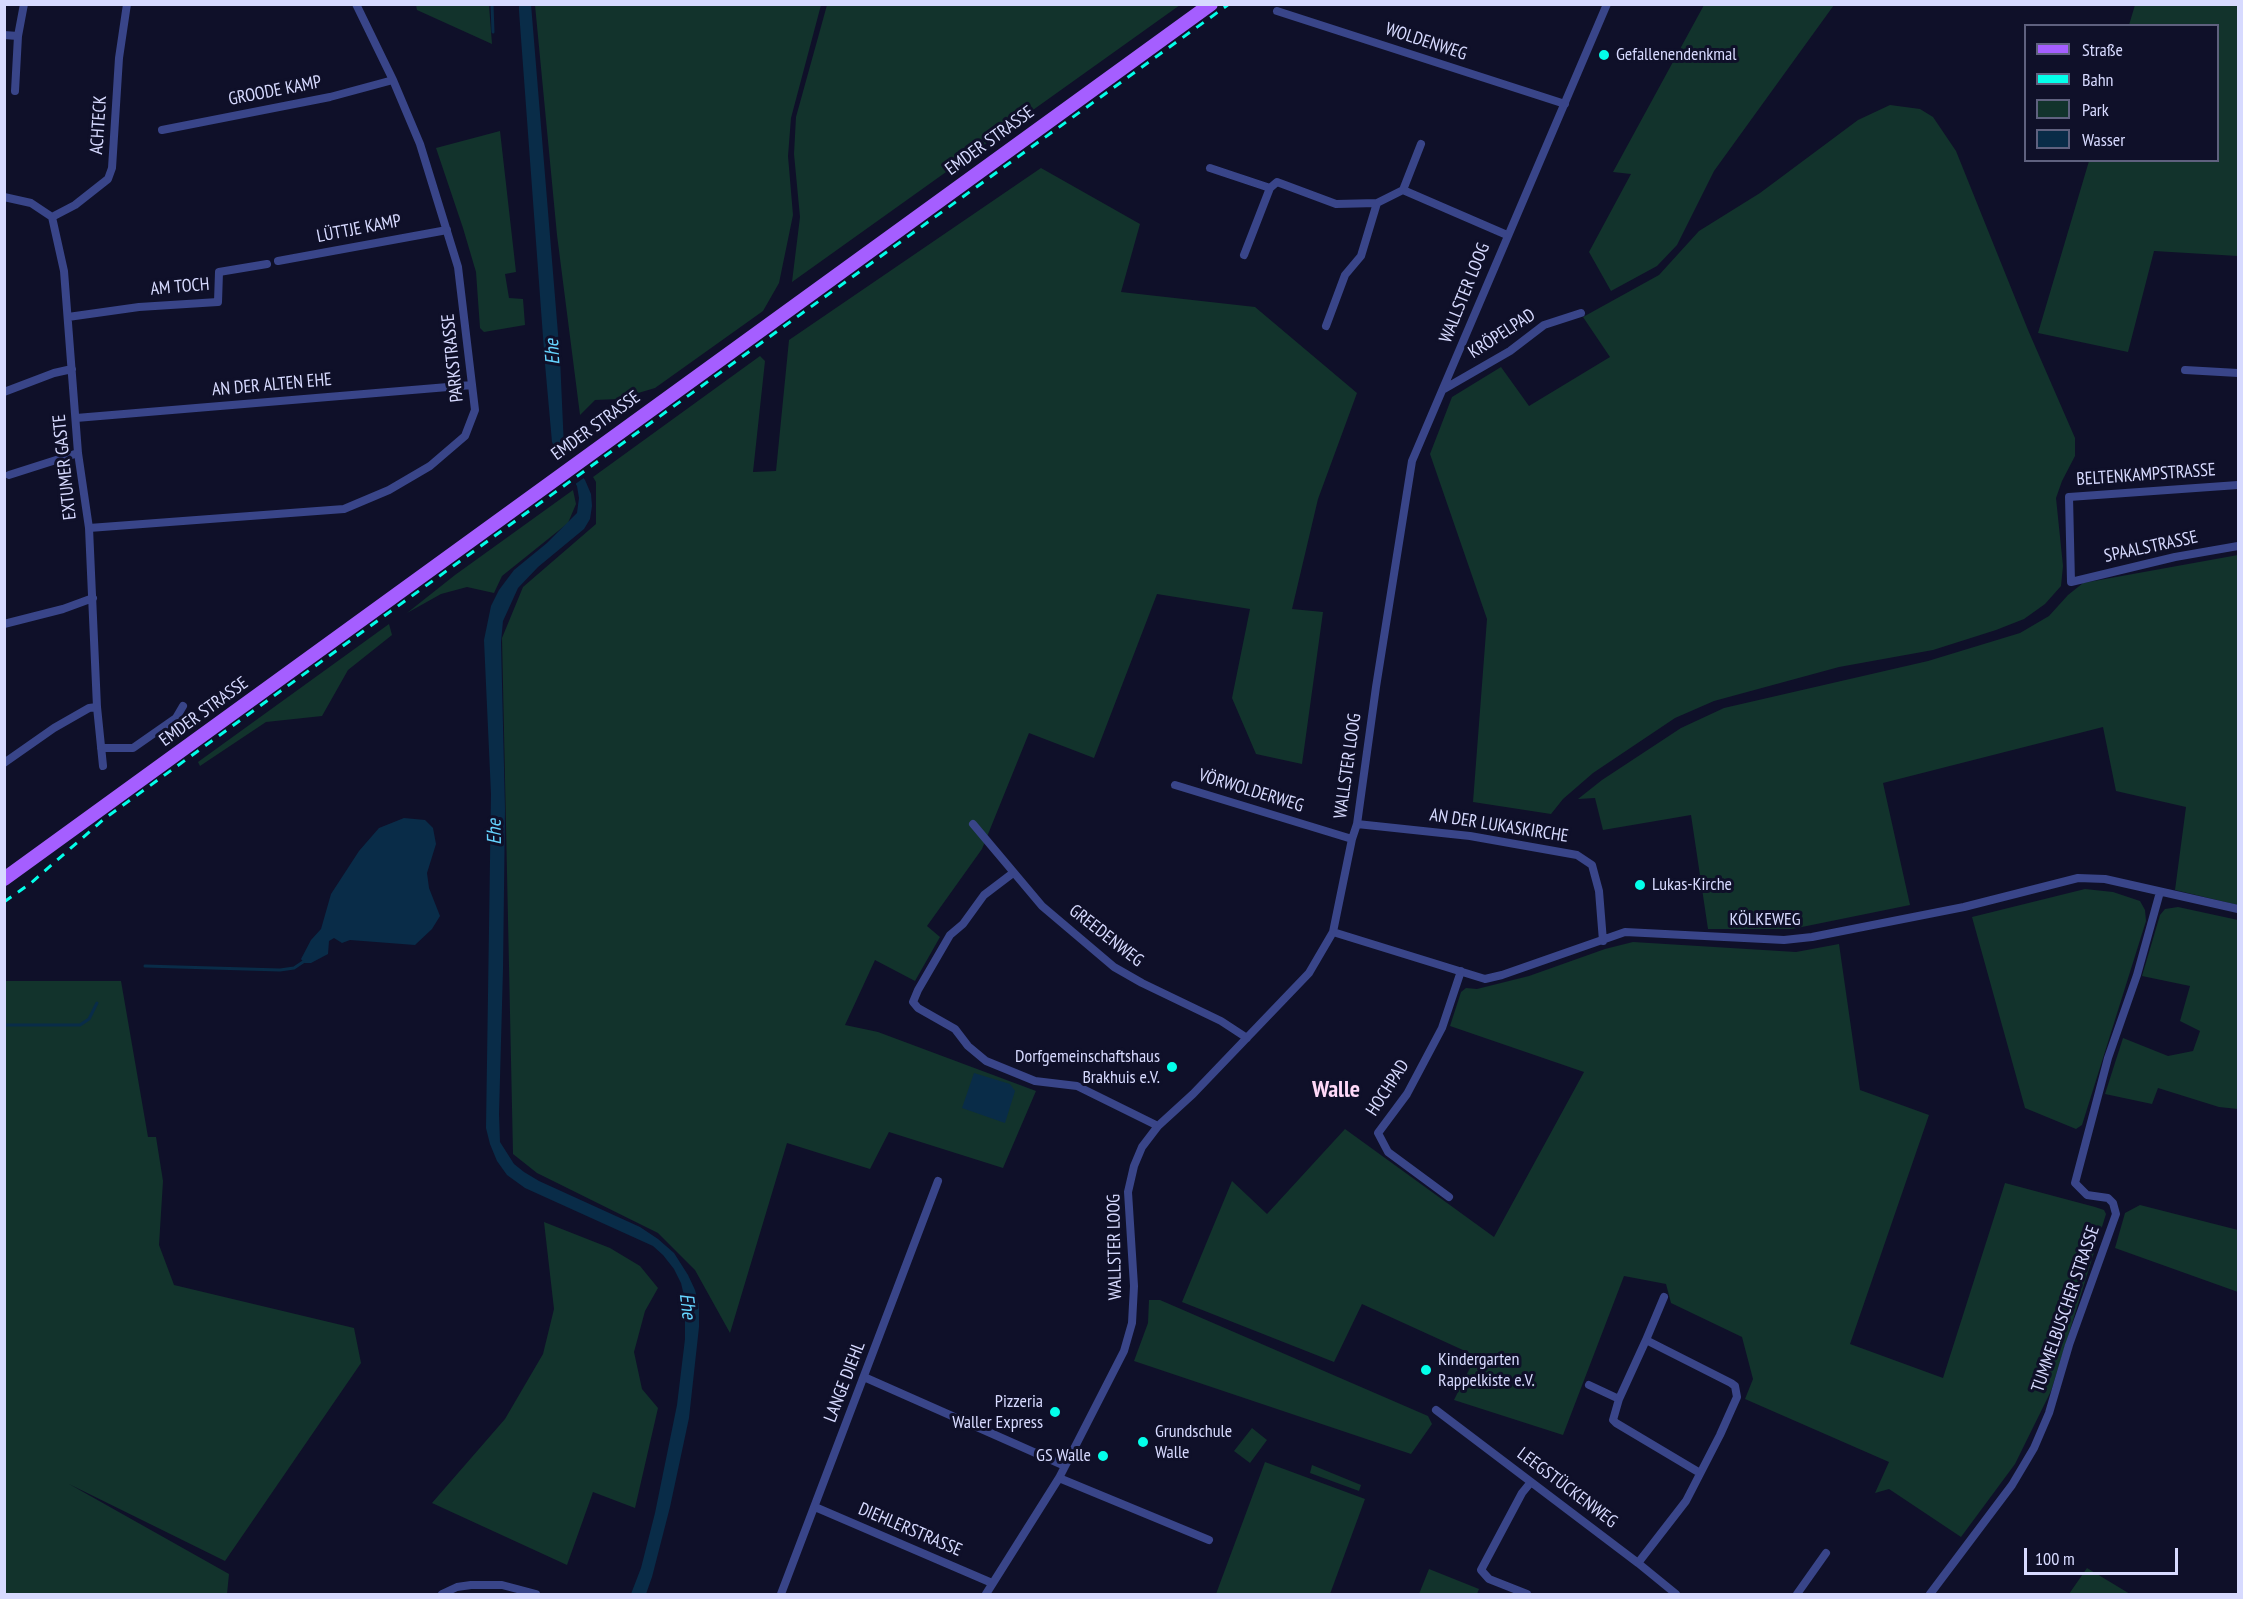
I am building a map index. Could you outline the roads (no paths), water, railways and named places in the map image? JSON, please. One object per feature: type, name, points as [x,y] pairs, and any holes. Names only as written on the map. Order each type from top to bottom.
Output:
[{"type":"main road","name":"EMDER STRASSE","points":[[4,879],[1211,4]]},
{"type":"street","points":[[15,91],[18,36],[24,4]]},
{"type":"street","name":"ACHTECK","points":[[52,217],[75,205],[108,179],[112,168],[119,58],[127,4]]},
{"type":"street","name":"PARKSTRASSE","points":[[89,528],[344,509],[389,490],[430,466],[465,436],[475,410],[458,267],[420,144],[393,80],[356,4]]},
{"type":"street","name":"WALLSTER LOOG","points":[[986,1594],[1059,1478],[1124,1351],[1132,1323],[1134,1278],[1128,1192],[1134,1166],[1142,1147],[1158,1126],[1193,1094],[1309,973],[1333,932],[1357,824],[1412,461],[1607,4]]},
{"type":"street","name":"WOLDENWEG","points":[[1277,11],[1565,104]]},
{"type":"street","points":[[4,34],[18,36]]},
{"type":"street","name":"GROODE KAMP","points":[[162,130],[330,97],[393,80]]},
{"type":"street","points":[[1244,255],[1270,188],[1277,182],[1336,204],[1377,203],[1402,190],[1421,144]]},
{"type":"street","points":[[1210,168],[1270,188]]},
{"type":"street","points":[[1402,190],[1507,235]]},
{"type":"street","points":[[4,197],[31,202],[52,217]]},
{"type":"street","points":[[1326,326],[1345,275],[1361,256],[1377,203]]},
{"type":"street","name":"EXTUMER GASTE","points":[[52,217],[64,271],[78,453],[89,528],[97,707],[103,766]]},
{"type":"street","name":"LÜTTJE KAMP","points":[[278,261],[447,230]]},
{"type":"street","name":"AM TOCH","points":[[68,317],[139,307],[218,302],[219,272],[267,264]]},
{"type":"street","name":"KRÖPELPAD","points":[[1443,390],[1510,351],[1544,325],[1581,313]]},
{"type":"street","points":[[4,392],[54,373],[72,369]]},
{"type":"street","points":[[2185,370],[2238,373]]},
{"type":"street","name":"AN DER ALTEN EHE","points":[[76,418],[472,386]]},
{"type":"street","points":[[9,475],[78,453]]},
{"type":"street","name":"BELTENKAMPSTRASSE","points":[[2071,582],[2069,497],[2238,485]]},
{"type":"street","name":"SPAALSTRASSE","points":[[2071,582],[2175,557],[2238,546]]},
{"type":"street","points":[[4,624],[63,609],[93,598]]},
{"type":"street","points":[[101,748],[133,748],[176,718],[183,706]]},
{"type":"street","points":[[4,763],[54,728],[89,708],[97,707]]},
{"type":"street","name":"VÖRWOLDERWEG","points":[[1175,785],[1352,839]]},
{"type":"street","name":"GREEDENWEG","points":[[973,824],[1042,906],[1114,967],[1221,1021],[1247,1038]]},
{"type":"street","name":"AN DER LUKASKIRCHE","points":[[1357,824],[1470,836],[1577,855],[1592,865],[1599,891],[1603,941]]},
{"type":"street","points":[[1013,873],[984,895],[963,924],[950,935],[913,1002],[918,1008],[956,1029],[968,1046],[986,1061],[1035,1081],[1077,1086],[1158,1126]]},
{"type":"street","name":"KÖLKEWEG","points":[[1333,932],[1485,979],[1625,932],[1784,940],[1964,907],[2078,878],[2105,879],[2238,909]]},
{"type":"street","name":"TUMMELBUSCHER STRASSE","points":[[1930,1594],[2012,1485],[2034,1448],[2049,1413],[2069,1345],[2112,1227],[2116,1214],[2113,1203],[2108,1198],[2087,1194],[2075,1184],[2108,1058],[2137,975],[2160,892]]},
{"type":"street","name":"HOCHPAD","points":[[1449,1197],[1388,1152],[1378,1133],[1407,1094],[1442,1028],[1461,971]]},
{"type":"street","name":"LANGE DIEHL","points":[[781,1594],[938,1182]]},
{"type":"street","points":[[1664,1298],[1613,1417],[1616,1423],[1700,1473]]},
{"type":"street","points":[[1638,1563],[1686,1501],[1736,1404],[1737,1397],[1735,1386],[1646,1340]]},
{"type":"street","points":[[864,1377],[1065,1466]]},
{"type":"street","points":[[1589,1385],[1619,1399]]},
{"type":"street","name":"LEEGSTÜCKENWEG","points":[[1436,1410],[1676,1594]]},
{"type":"street","points":[[1059,1478],[1209,1540]]},
{"type":"street","points":[[1527,1594],[1489,1579],[1481,1570],[1522,1493],[1532,1482]]},
{"type":"street","name":"DIEHLERSTRASSE","points":[[815,1507],[992,1582]]},
{"type":"street","points":[[1797,1594],[1826,1553]]},
{"type":"street","points":[[442,1594],[457,1587],[471,1585],[502,1585],[536,1594]]},
{"type":"water","name":"Ehe","points":[[531,4],[560,358],[564,448],[566,455],[585,480],[591,494],[592,506],[590,519],[584,529],[538,567],[518,588],[503,621],[501,642],[505,809],[500,1142],[514,1164],[524,1172],[640,1227],[658,1239],[674,1253],[695,1290],[699,1306],[699,1327],[689,1418],[670,1507],[646,1594],[631,1594],[641,1568],[655,1513],[677,1405],[685,1339],[685,1300],[681,1283],[674,1269],[653,1246],[525,1188],[507,1175],[497,1161],[486,1128],[491,794],[484,640],[491,606],[499,590],[514,570],[547,543],[577,513],[579,498],[577,486],[552,442],[519,11],[519,5]]},
{"type":"water","points":[[404,818],[425,820],[433,828],[436,844],[427,873],[429,888],[440,916],[432,929],[415,945],[350,940],[342,943],[334,938],[329,941],[328,954],[311,963],[304,963],[301,959],[311,940],[321,929],[331,894],[359,851],[379,828]]},
{"type":"water","points":[[974,1073],[1010,1084],[1015,1091],[1005,1123],[962,1108]]},
{"type":"waterway","points":[[492,4],[493,32]]},
{"type":"waterway","points":[[145,966],[280,970],[294,968],[303,962]]},
{"type":"waterway","points":[[4,1025],[80,1025],[89,1019],[97,1003]]},
{"type":"railway","points":[[4,902],[31,883],[104,819],[1229,4]]},
{"type":"place","name":"Gefallenendenkmal","points":[[1604,55]]},
{"type":"place","name":"Lukas-Kirche","points":[[1640,885]]},
{"type":"place","name":"Dorfgemeinschaftshaus Brakhuis e.V.","points":[[1172,1067]]},
{"type":"place","name":"Kindergarten Rappelkiste e.V.","points":[[1426,1370]]},
{"type":"place","name":"Pizzeria Waller Express","points":[[1055,1412]]},
{"type":"place","name":"Grundschule Walle","points":[[1143,1442]]},
{"type":"place","name":"GS Walle","points":[[1103,1456]]},
{"type":"district","name":"Walle","points":[[1336,1090]]}]
